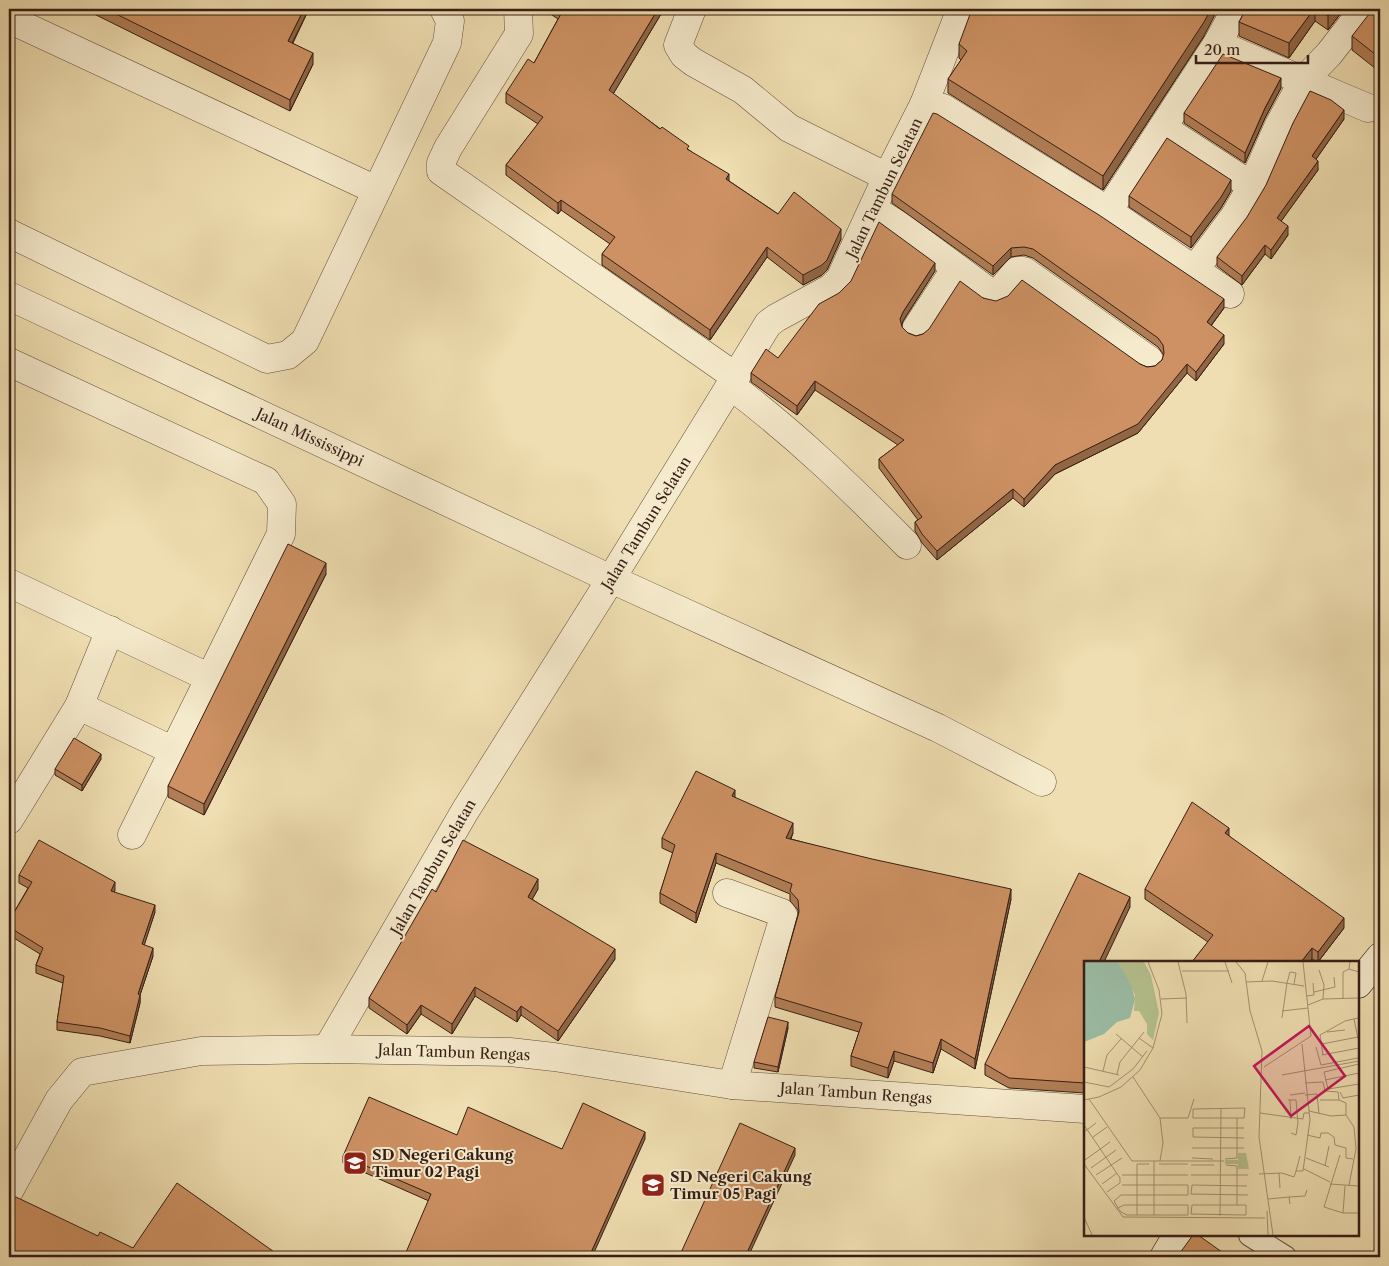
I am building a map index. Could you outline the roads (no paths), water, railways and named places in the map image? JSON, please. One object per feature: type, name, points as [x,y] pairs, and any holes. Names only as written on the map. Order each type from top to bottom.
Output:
[{"type":"street","points":[[9,233],[267,359],[288,355],[305,340],[447,43],[450,21],[444,9]]},
{"type":"street","points":[[518,9],[519,34],[448,148],[441,164],[442,171],[734,381],[842,479],[907,545]]},
{"type":"street","points":[[692,9],[678,45],[684,55],[743,90],[788,128],[887,177]]},
{"type":"street","name":"Jalan Tambun Selatan","points":[[327,1049],[465,811],[772,321],[831,288],[840,279],[887,177],[924,104],[961,9]]},
{"type":"street","points":[[1108,211],[1218,44],[1236,9]]},
{"type":"street","points":[[1195,270],[1234,217],[1252,186],[1279,125],[1304,81],[1329,54],[1364,9]]},
{"type":"street","points":[[9,19],[376,190]]},
{"type":"street","points":[[1218,44],[1368,108]]},
{"type":"street","points":[[924,104],[943,108],[1108,211],[1230,294]]},
{"type":"street","points":[[1163,128],[1252,186]]},
{"type":"street","points":[[873,209],[900,226],[992,294],[996,294],[1017,271],[1024,271],[1149,360]]},
{"type":"street","points":[[916,329],[956,268]]},
{"type":"street","name":"Jalan Mississippi","points":[[9,296],[611,579],[877,702],[938,728],[1042,782]]},
{"type":"street","points":[[9,362],[266,481],[282,504],[281,534],[132,835]]},
{"type":"street","points":[[9,582],[210,678]]},
{"type":"street","points":[[9,819],[79,706],[110,630]]},
{"type":"street","points":[[79,706],[174,751]]},
{"type":"street","points":[[727,893],[782,913],[784,917],[732,1085]]},
{"type":"street","points":[[1359,983],[1380,956]]},
{"type":"street","name":"Jalan Tambun Rengas","points":[[9,1191],[59,1100],[82,1072],[201,1051],[327,1049],[510,1052],[554,1057],[732,1085],[1084,1109]]},
{"type":"street","points":[[1164,1257],[1176,1236]]},
{"type":"lane","points":[[1252,1236],[1285,1257]]},
{"type":"place","name":"SD Negeri Cakung Timur 02 Pagi","points":[[355,1163]]},
{"type":"place","name":"SD Negeri Cakung Timur 05 Pagi","points":[[653,1185]]}]
